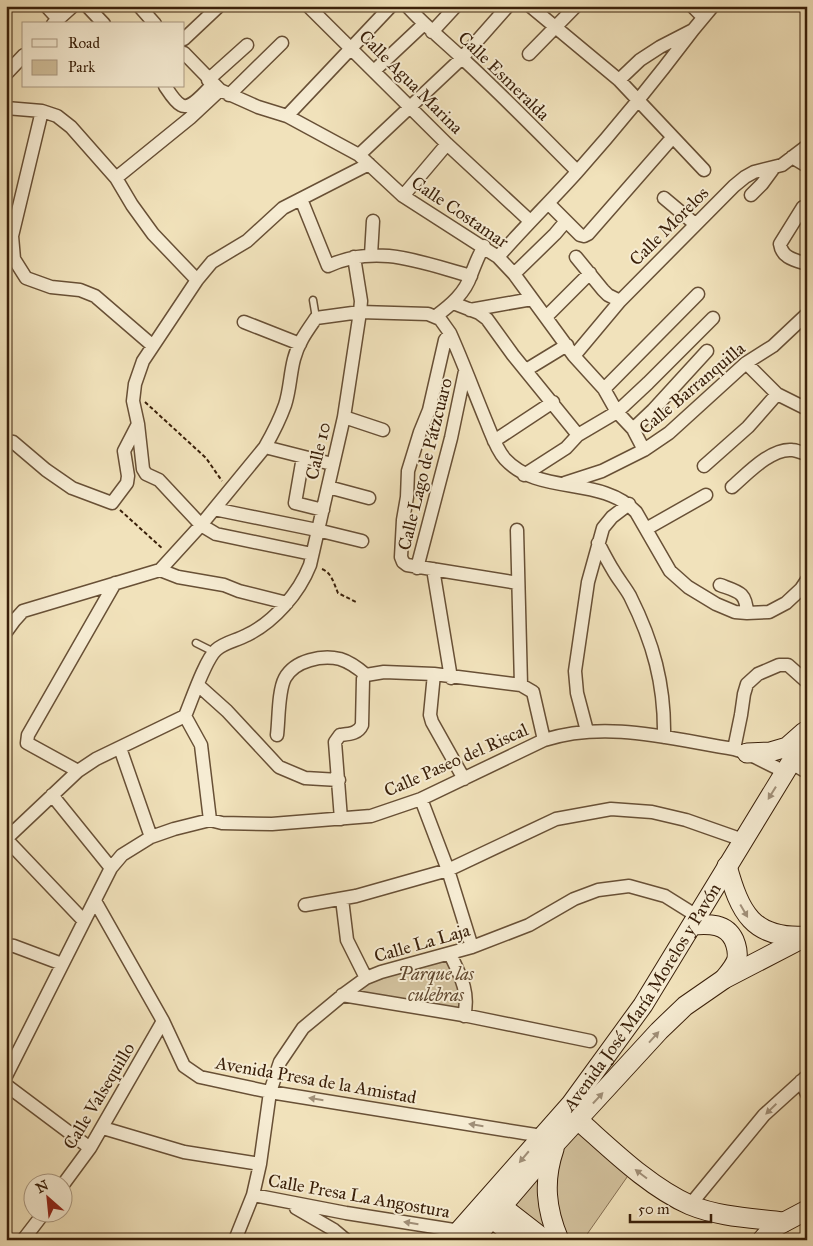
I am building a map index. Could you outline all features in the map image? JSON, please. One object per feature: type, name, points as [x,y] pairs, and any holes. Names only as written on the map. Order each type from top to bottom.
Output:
[{"type":"main road","points":[[740,751],[770,752],[787,746],[807,730]]},
{"type":"main road","name":"Avenida José María Morelos y Pavón","points":[[549,1139],[571,1104],[643,1005],[743,840],[794,769],[807,736]]},
{"type":"main road","points":[[727,866],[734,891],[748,918],[758,927],[775,934],[792,937],[807,936]]},
{"type":"main road","points":[[695,920],[724,927],[732,936],[738,948],[736,961],[724,980]]},
{"type":"main road","points":[[461,1237],[490,1208],[549,1139],[578,1120],[659,1031],[679,1013],[724,980],[807,936]]},
{"type":"main road","points":[[578,1120],[640,1173],[673,1196],[690,1205],[712,1212],[784,1222]]},
{"type":"main road","points":[[549,1139],[547,1196],[552,1222],[559,1240]]},
{"type":"main road","points":[[490,1208],[520,1240]]},
{"type":"main road","points":[[490,1208],[545,1240]]},
{"type":"main road","points":[[762,1240],[773,1228],[807,1210]]},
{"type":"street","points":[[46,6],[56,21],[73,6]]},
{"type":"street","points":[[87,6],[102,22]]},
{"type":"street","name":"Calle Agua Marina","points":[[308,6],[375,70],[447,144],[530,220]]},
{"type":"street","points":[[287,116],[391,6]]},
{"type":"street","name":"Calle Esmeralda","points":[[407,6],[577,172]]},
{"type":"street","points":[[375,70],[456,6]]},
{"type":"street","points":[[359,156],[409,106],[462,58],[508,6]]},
{"type":"street","points":[[530,6],[619,80],[704,170]]},
{"type":"street","points":[[692,6],[703,17]]},
{"type":"street","points":[[498,256],[577,172],[638,101],[713,6]]},
{"type":"street","points":[[141,7],[153,22]]},
{"type":"street","points":[[185,38],[218,7]]},
{"type":"street","points":[[529,54],[575,7]]},
{"type":"street","points":[[619,80],[640,60],[693,30]]},
{"type":"street","points":[[116,178],[188,112],[194,103],[282,43]]},
{"type":"street","points":[[218,87],[247,45]]},
{"type":"street","name":"Calle Costamar","points":[[185,54],[218,87],[287,116],[359,156],[404,196],[498,256],[604,389],[617,412],[633,428],[644,450]]},
{"type":"street","points":[[7,70],[22,58]]},
{"type":"street","points":[[167,88],[188,112]]},
{"type":"street","points":[[6,108],[42,111],[57,116],[71,127],[116,178],[132,205],[153,234],[197,280]]},
{"type":"street","points":[[42,111],[9,236],[14,259],[26,278],[51,287],[90,293],[153,346]]},
{"type":"street","points":[[548,203],[580,235],[588,234],[672,138]]},
{"type":"street","points":[[404,196],[447,144]]},
{"type":"street","name":"Calle Morelos","points":[[526,370],[571,350],[695,224],[745,177],[754,172],[773,169],[782,165],[807,146]]},
{"type":"street","points":[[792,157],[807,166]]},
{"type":"street","points":[[311,560],[216,534],[201,525],[159,480],[146,474],[143,469],[133,391],[144,361],[153,346],[197,280],[212,262],[247,241],[283,208],[369,164]]},
{"type":"street","points":[[751,195],[773,169]]},
{"type":"street","points":[[664,198],[695,224]]},
{"type":"street","points":[[301,199],[328,266],[344,258],[371,255],[406,258],[430,263],[471,276]]},
{"type":"street","points":[[804,207],[780,244],[781,251],[785,256],[807,264]]},
{"type":"street","points":[[514,274],[555,234],[566,220]]},
{"type":"street","points":[[371,255],[373,221]]},
{"type":"street","points":[[436,316],[453,303],[464,290],[484,246]]},
{"type":"street","name":"Calle 10","points":[[214,652],[223,644],[248,635],[269,620],[296,593],[304,580],[311,560],[344,417],[361,301],[354,257]]},
{"type":"street","points":[[576,257],[608,295],[620,301]]},
{"type":"street","points":[[546,317],[590,273]]},
{"type":"street","points":[[604,389],[698,294]]},
{"type":"street","points":[[470,310],[532,300]]},
{"type":"street","points":[[453,303],[480,313],[487,319],[578,435]]},
{"type":"street","points":[[6,632],[23,611],[160,570],[231,489],[274,433],[285,404],[294,359],[305,333],[316,318],[360,312],[428,314],[436,316],[444,323],[450,333],[494,441],[504,458],[524,475],[606,492],[629,504],[636,512],[670,571],[688,587],[735,612],[769,612],[786,603],[801,590],[807,580]]},
{"type":"street","name":"Calle Barranquilla","points":[[562,484],[602,471],[644,450],[669,433],[746,363],[773,346],[807,314]]},
{"type":"street","points":[[524,475],[566,448],[578,435],[617,412],[648,384],[713,318]]},
{"type":"street","points":[[244,322],[300,344]]},
{"type":"street","points":[[450,333],[444,340],[429,410],[408,471],[401,557],[407,565],[417,568],[518,582]]},
{"type":"street","points":[[633,428],[653,410],[707,351]]},
{"type":"street","points":[[746,363],[777,394],[807,409]]},
{"type":"street","name":"Calle Lago de Pátzcuaro","points":[[417,568],[450,438],[465,368]]},
{"type":"street","points":[[704,466],[748,427],[777,394]]},
{"type":"street","points":[[494,441],[553,402]]},
{"type":"street","points":[[344,417],[383,430]]},
{"type":"street","points":[[6,441],[13,442],[46,470],[72,488],[112,503],[127,483],[128,476],[124,450],[138,424]]},
{"type":"street","points":[[265,447],[332,464]]},
{"type":"street","points":[[732,487],[776,453],[791,450],[807,454]]},
{"type":"street","points":[[303,457],[295,503],[323,510]]},
{"type":"street","points":[[328,486],[369,498]]},
{"type":"street","points":[[646,529],[706,495]]},
{"type":"street","points":[[587,731],[577,693],[575,671],[588,582],[603,528],[612,517],[629,504]]},
{"type":"street","points":[[214,509],[362,541]]},
{"type":"street","points":[[517,530],[522,685]]},
{"type":"street","points":[[598,543],[613,571],[629,594],[651,642],[662,689],[664,736]]},
{"type":"street","name":"Calle Lago de Pátzcuaro","points":[[433,569],[451,678]]},
{"type":"street","points":[[160,570],[178,577],[224,585],[239,591],[287,603]]},
{"type":"street","points":[[78,771],[28,743],[28,735],[115,583]]},
{"type":"street","points":[[720,585],[737,591],[742,595],[746,601],[747,613]]},
{"type":"street","points":[[84,922],[6,839],[78,771],[96,759],[185,716],[214,652]]},
{"type":"street","points":[[277,735],[282,688],[285,677],[296,665],[309,660],[328,657],[342,660],[358,668],[366,675]]},
{"type":"street","points":[[740,751],[741,714],[747,684],[758,674],[779,665],[788,665],[807,682]]},
{"type":"street","points":[[341,819],[340,780],[335,742],[340,735],[356,732],[362,725],[363,679],[366,675],[384,672],[434,674],[451,678],[522,685],[533,692],[544,740]]},
{"type":"street","points":[[434,674],[430,715],[432,722],[464,779]]},
{"type":"street","points":[[198,685],[227,711],[279,768],[305,778],[340,780]]},
{"type":"street","points":[[185,716],[201,745],[210,820]]},
{"type":"street","name":"Calle Paseo del Riscal","points":[[6,1076],[111,868],[122,855],[151,837],[210,820],[222,823],[272,824],[372,816],[421,800],[544,740],[564,734],[587,731],[629,732],[664,736],[740,751],[794,769]]},
{"type":"street","points":[[120,748],[151,837]]},
{"type":"street","points":[[52,795],[111,868]]},
{"type":"street","points":[[421,800],[448,870],[472,948]]},
{"type":"street","points":[[305,905],[356,896],[448,870],[556,819],[611,809],[652,812],[686,820],[743,840]]},
{"type":"street","name":"Calle La Laja","points":[[234,1240],[253,1195],[260,1164],[270,1092],[280,1062],[304,1028],[342,995],[366,978],[381,972],[472,948],[529,925],[574,899],[598,890],[629,886],[665,896],[695,920]]},
{"type":"street","points":[[342,899],[347,940],[366,978]]},
{"type":"street","name":"Avenida Presa de la Amistad","points":[[95,901],[163,1021],[184,1066],[200,1077],[270,1092],[549,1139]]},
{"type":"street","points":[[6,944],[62,964]]},
{"type":"street","points":[[450,954],[461,977],[467,998],[464,1016]]},
{"type":"street","points":[[342,995],[464,1016],[590,1041]]},
{"type":"street","name":"Calle Valsequillo","points":[[71,1174],[103,1128],[163,1021]]},
{"type":"street","points":[[804,1079],[807,1094]]},
{"type":"street","points":[[690,1205],[764,1115],[804,1079]]},
{"type":"street","points":[[6,1085],[90,1148]]},
{"type":"street","name":"Calle Presa La Angostura","points":[[103,1128],[184,1152],[260,1164]]},
{"type":"street","name":"Calle Presa La Angostura","points":[[253,1195],[461,1237]]},
{"type":"street","points":[[288,1202],[334,1230],[346,1240]]},
{"type":"street","points":[[334,1230],[338,1219],[346,1213]]},
{"type":"street","points":[[23,1240],[35,1224]]},
{"type":"lane","points":[[313,300],[316,318]]},
{"type":"lane","points":[[196,643],[214,652]]},
{"type":"path","points":[[133,391],[206,458],[221,479],[231,489]]},
{"type":"path","points":[[112,503],[172,558]]},
{"type":"path","points":[[311,560],[327,571],[338,593],[356,602]]},
{"type":"green space","name":"Parque las culebras","points":[[450,954],[464,1016],[344,994],[366,978]]},
{"type":"green space","points":[[582,1127],[632,1170],[583,1240],[567,1240],[552,1198],[561,1155],[565,1146]]},
{"type":"green space","points":[[546,1161],[550,1231],[508,1206]]}]
